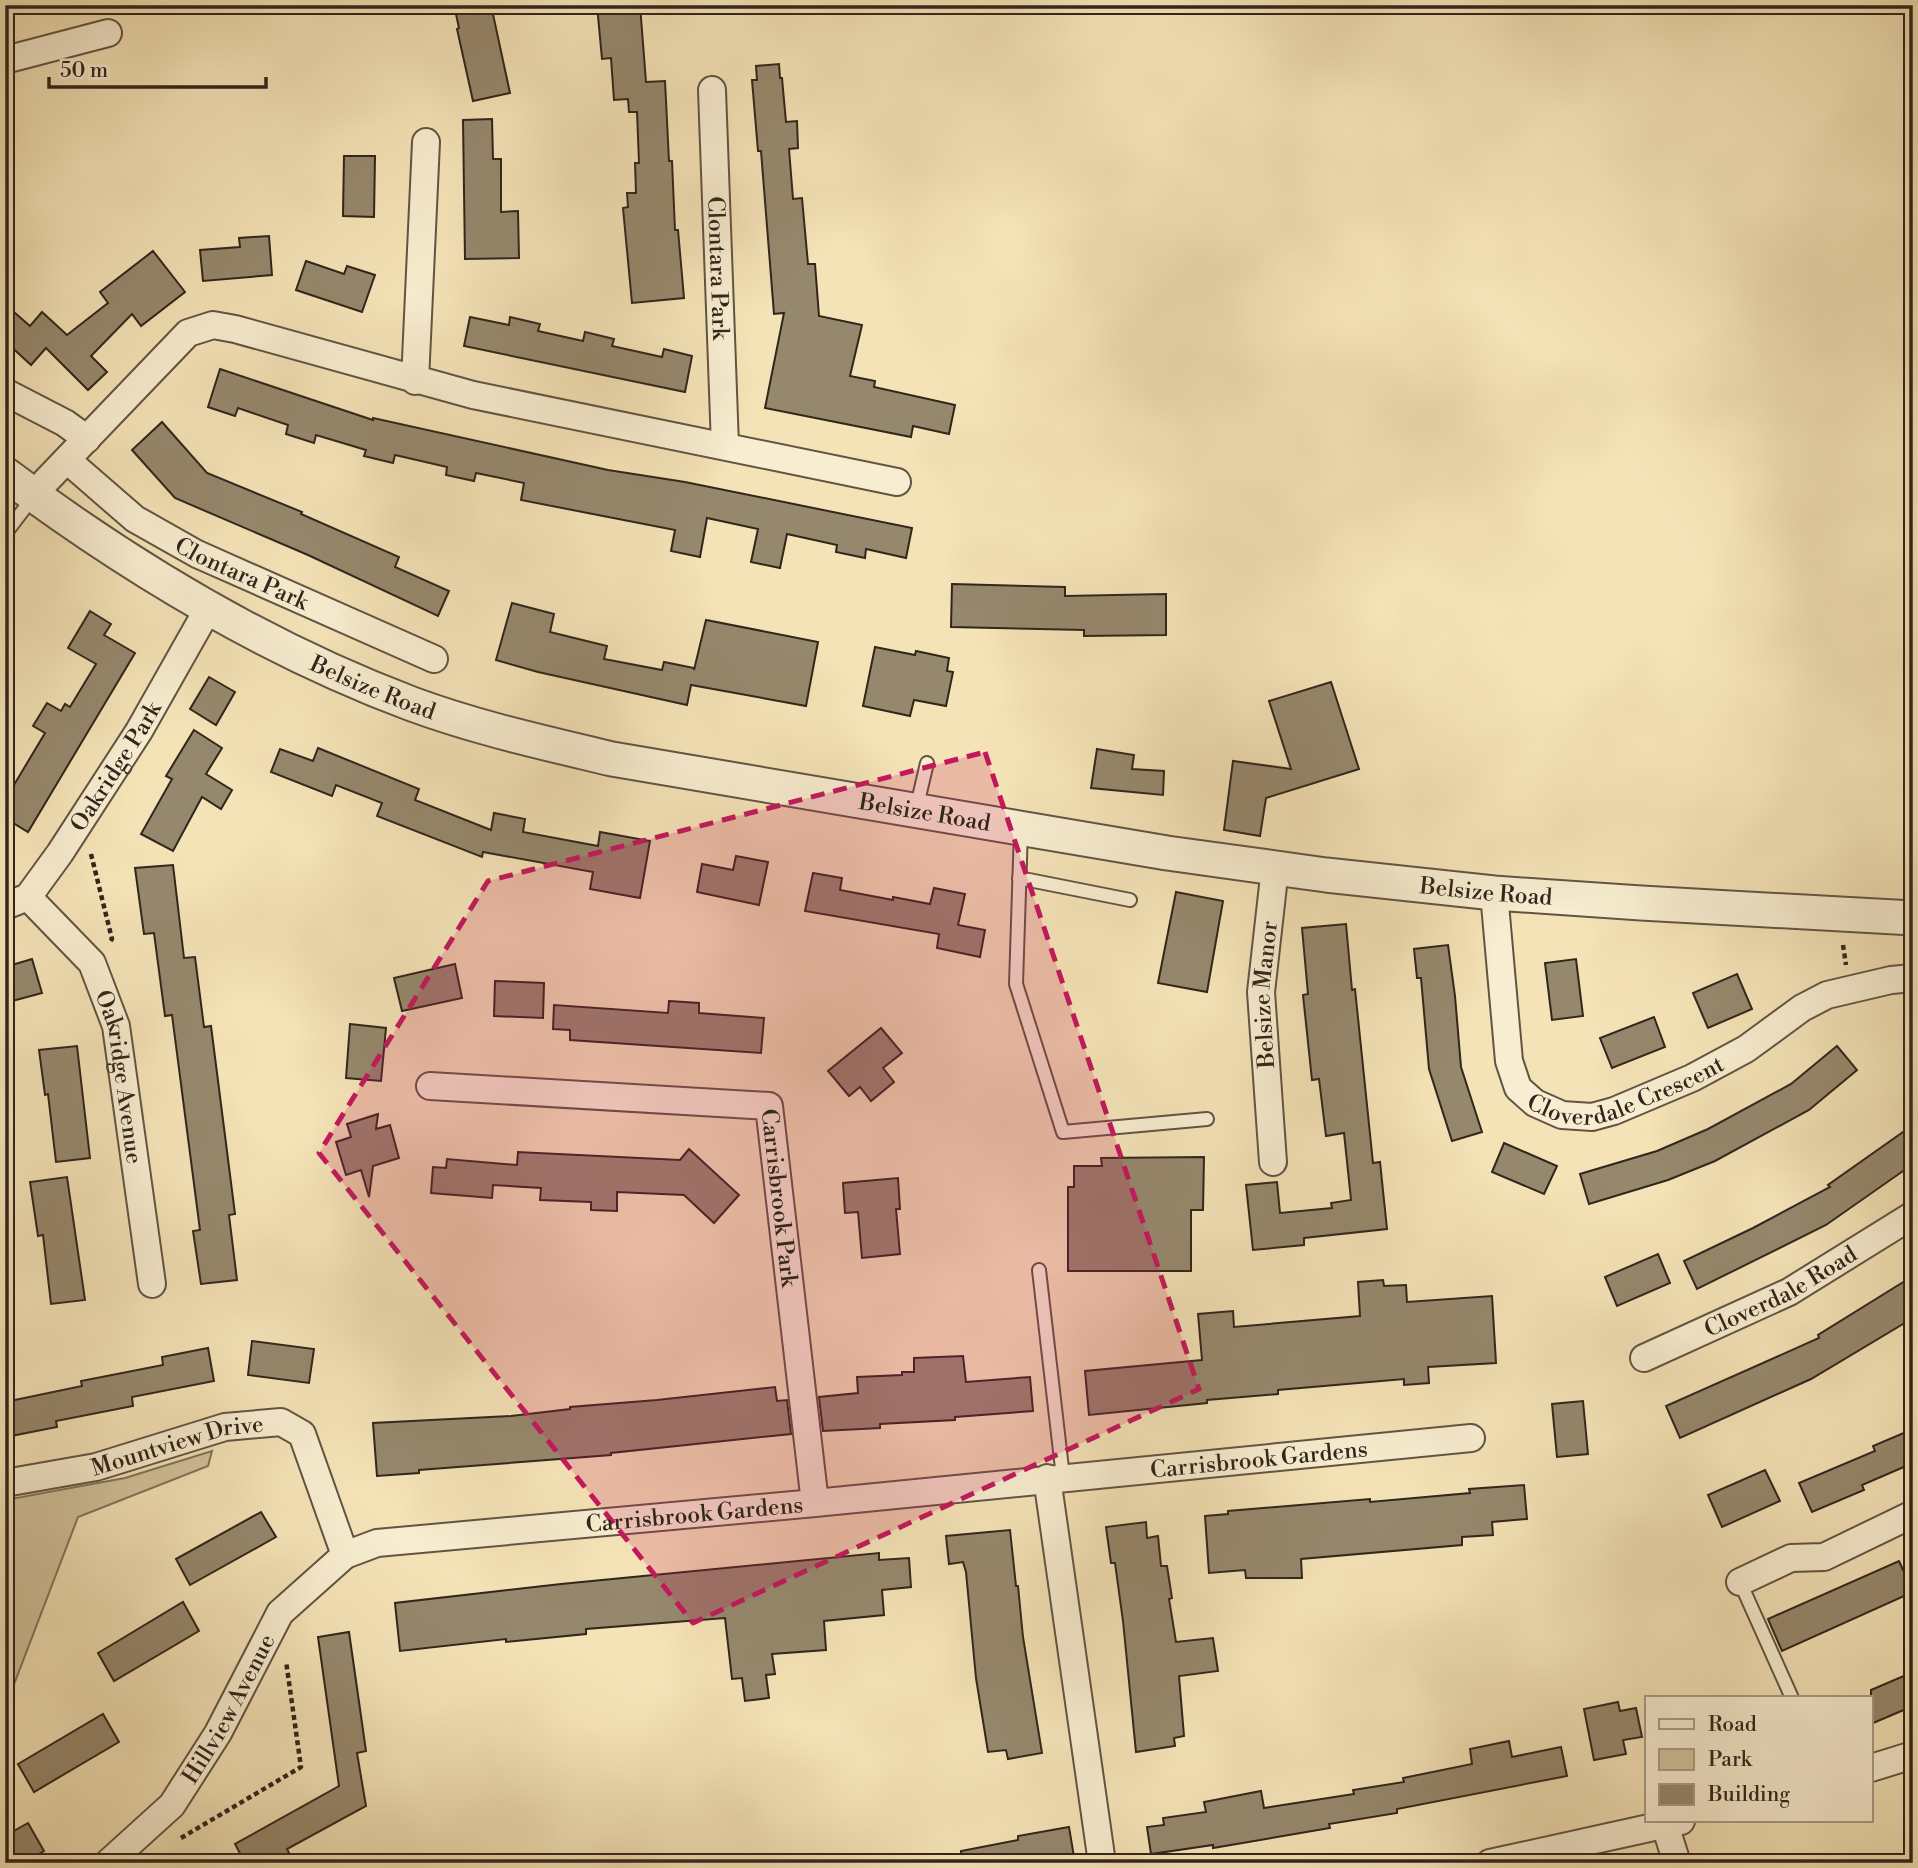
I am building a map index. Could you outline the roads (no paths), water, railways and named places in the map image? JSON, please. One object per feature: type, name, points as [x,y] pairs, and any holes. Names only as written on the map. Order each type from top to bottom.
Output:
[{"type":"street","points":[[5,60],[108,33]]},
{"type":"street","name":"Clontara Park","points":[[712,90],[725,446]]},
{"type":"street","points":[[415,381],[426,142]]},
{"type":"street","points":[[34,496],[188,333],[213,325],[473,395],[897,482]]},
{"type":"street","points":[[5,392],[65,423],[87,439]]},
{"type":"street","name":"Clontara Park","points":[[67,460],[135,519],[197,554],[434,659]]},
{"type":"street","name":"Belsize Road","points":[[5,474],[142,569],[208,609],[277,645],[415,705],[524,738],[612,759],[1275,868],[1494,892],[1913,918]]},
{"type":"street","name":"Oakridge Park","points":[[17,901],[76,826],[139,731],[208,609]]},
{"type":"street","name":"Belsize Manor","points":[[1273,1162],[1261,992],[1275,868]]},
{"type":"street","name":"Cloverdale Crescent","points":[[1494,892],[1508,1061],[1518,1088],[1535,1103],[1562,1115],[1592,1117],[1603,1114],[1692,1078],[1746,1049],[1801,1008],[1827,995],[1891,980],[1913,978]]},
{"type":"street","name":"Oakridge Avenue","points":[[17,901],[92,963],[116,1026],[152,1284]]},
{"type":"street","name":"Carrisbrook Park","points":[[430,1086],[769,1106],[814,1503]]},
{"type":"street","name":"Cloverdale Road","points":[[1644,1358],[1789,1293],[1913,1215]]},
{"type":"street","name":"Mountview Drive","points":[[5,1483],[96,1467],[226,1427],[281,1422],[302,1434],[345,1555]]},
{"type":"street","name":"Carrisbrook Gardens","points":[[345,1555],[377,1543],[1471,1438]]},
{"type":"street","points":[[1055,1478],[1102,1863]]},
{"type":"street","points":[[1740,1582],[1791,1558],[1824,1557],[1913,1514]]},
{"type":"street","name":"Hillview Avenue","points":[[108,1863],[172,1805],[218,1733],[280,1614],[345,1555]]},
{"type":"street","points":[[1872,1768],[1913,1755]]},
{"type":"street","points":[[1490,1863],[1673,1823],[1677,1863]]},
{"type":"lane","points":[[5,534],[34,496]]},
{"type":"lane","points":[[916,810],[927,763]]},
{"type":"lane","points":[[1021,828],[1016,984],[1063,1132],[1206,1119]]},
{"type":"lane","points":[[1019,878],[1130,900]]},
{"type":"lane","points":[[1039,1270],[1055,1478]]},
{"type":"lane","points":[[1740,1582],[1791,1696]]}]
